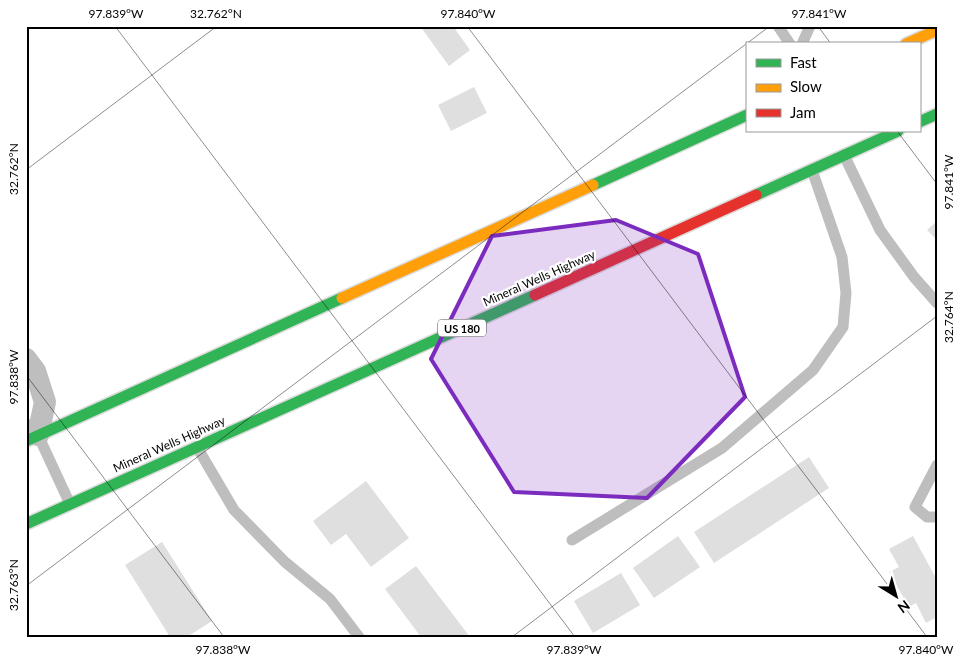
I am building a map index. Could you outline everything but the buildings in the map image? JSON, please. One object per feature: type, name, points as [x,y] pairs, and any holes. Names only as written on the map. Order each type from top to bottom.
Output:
[{"type":"main road","points":[[910,42],[937,30]]},
{"type":"main road","points":[[920,122],[937,114]]},
{"type":"main road","points":[[30,435],[746,115]]},
{"type":"main road","name":"Mineral Wells Highway","points":[[26,524],[896,132]]},
{"type":"street","points":[[26,359],[35,372],[45,402],[30,435]]},
{"type":"lane","points":[[778,26],[789,42]]},
{"type":"lane","points":[[803,42],[810,26]]},
{"type":"lane","points":[[844,155],[880,230],[914,277],[937,303]]},
{"type":"lane","points":[[572,540],[722,448],[812,370],[843,327],[846,292],[842,256],[812,170]]},
{"type":"lane","points":[[30,435],[70,504]]},
{"type":"lane","points":[[197,447],[234,510],[285,562],[330,598],[359,637]]},
{"type":"lane","points":[[937,466],[915,508],[927,517],[937,517]]},
{"type":"highlighted area","points":[[616,220],[698,254],[745,397],[647,498],[514,492],[431,359],[492,236]]},
{"type":"traffic: fast","points":[[920,122],[937,114]]},
{"type":"traffic: fast","points":[[593,185],[746,115]]},
{"type":"traffic: fast","points":[[756,195],[896,132]]},
{"type":"traffic: fast","points":[[26,524],[535,295]]},
{"type":"traffic: fast","points":[[26,441],[342,298]]},
{"type":"traffic: slow","points":[[910,42],[937,30]]},
{"type":"traffic: slow","points":[[342,298],[593,185]]},
{"type":"traffic: jam","points":[[535,295],[756,195]]}]
